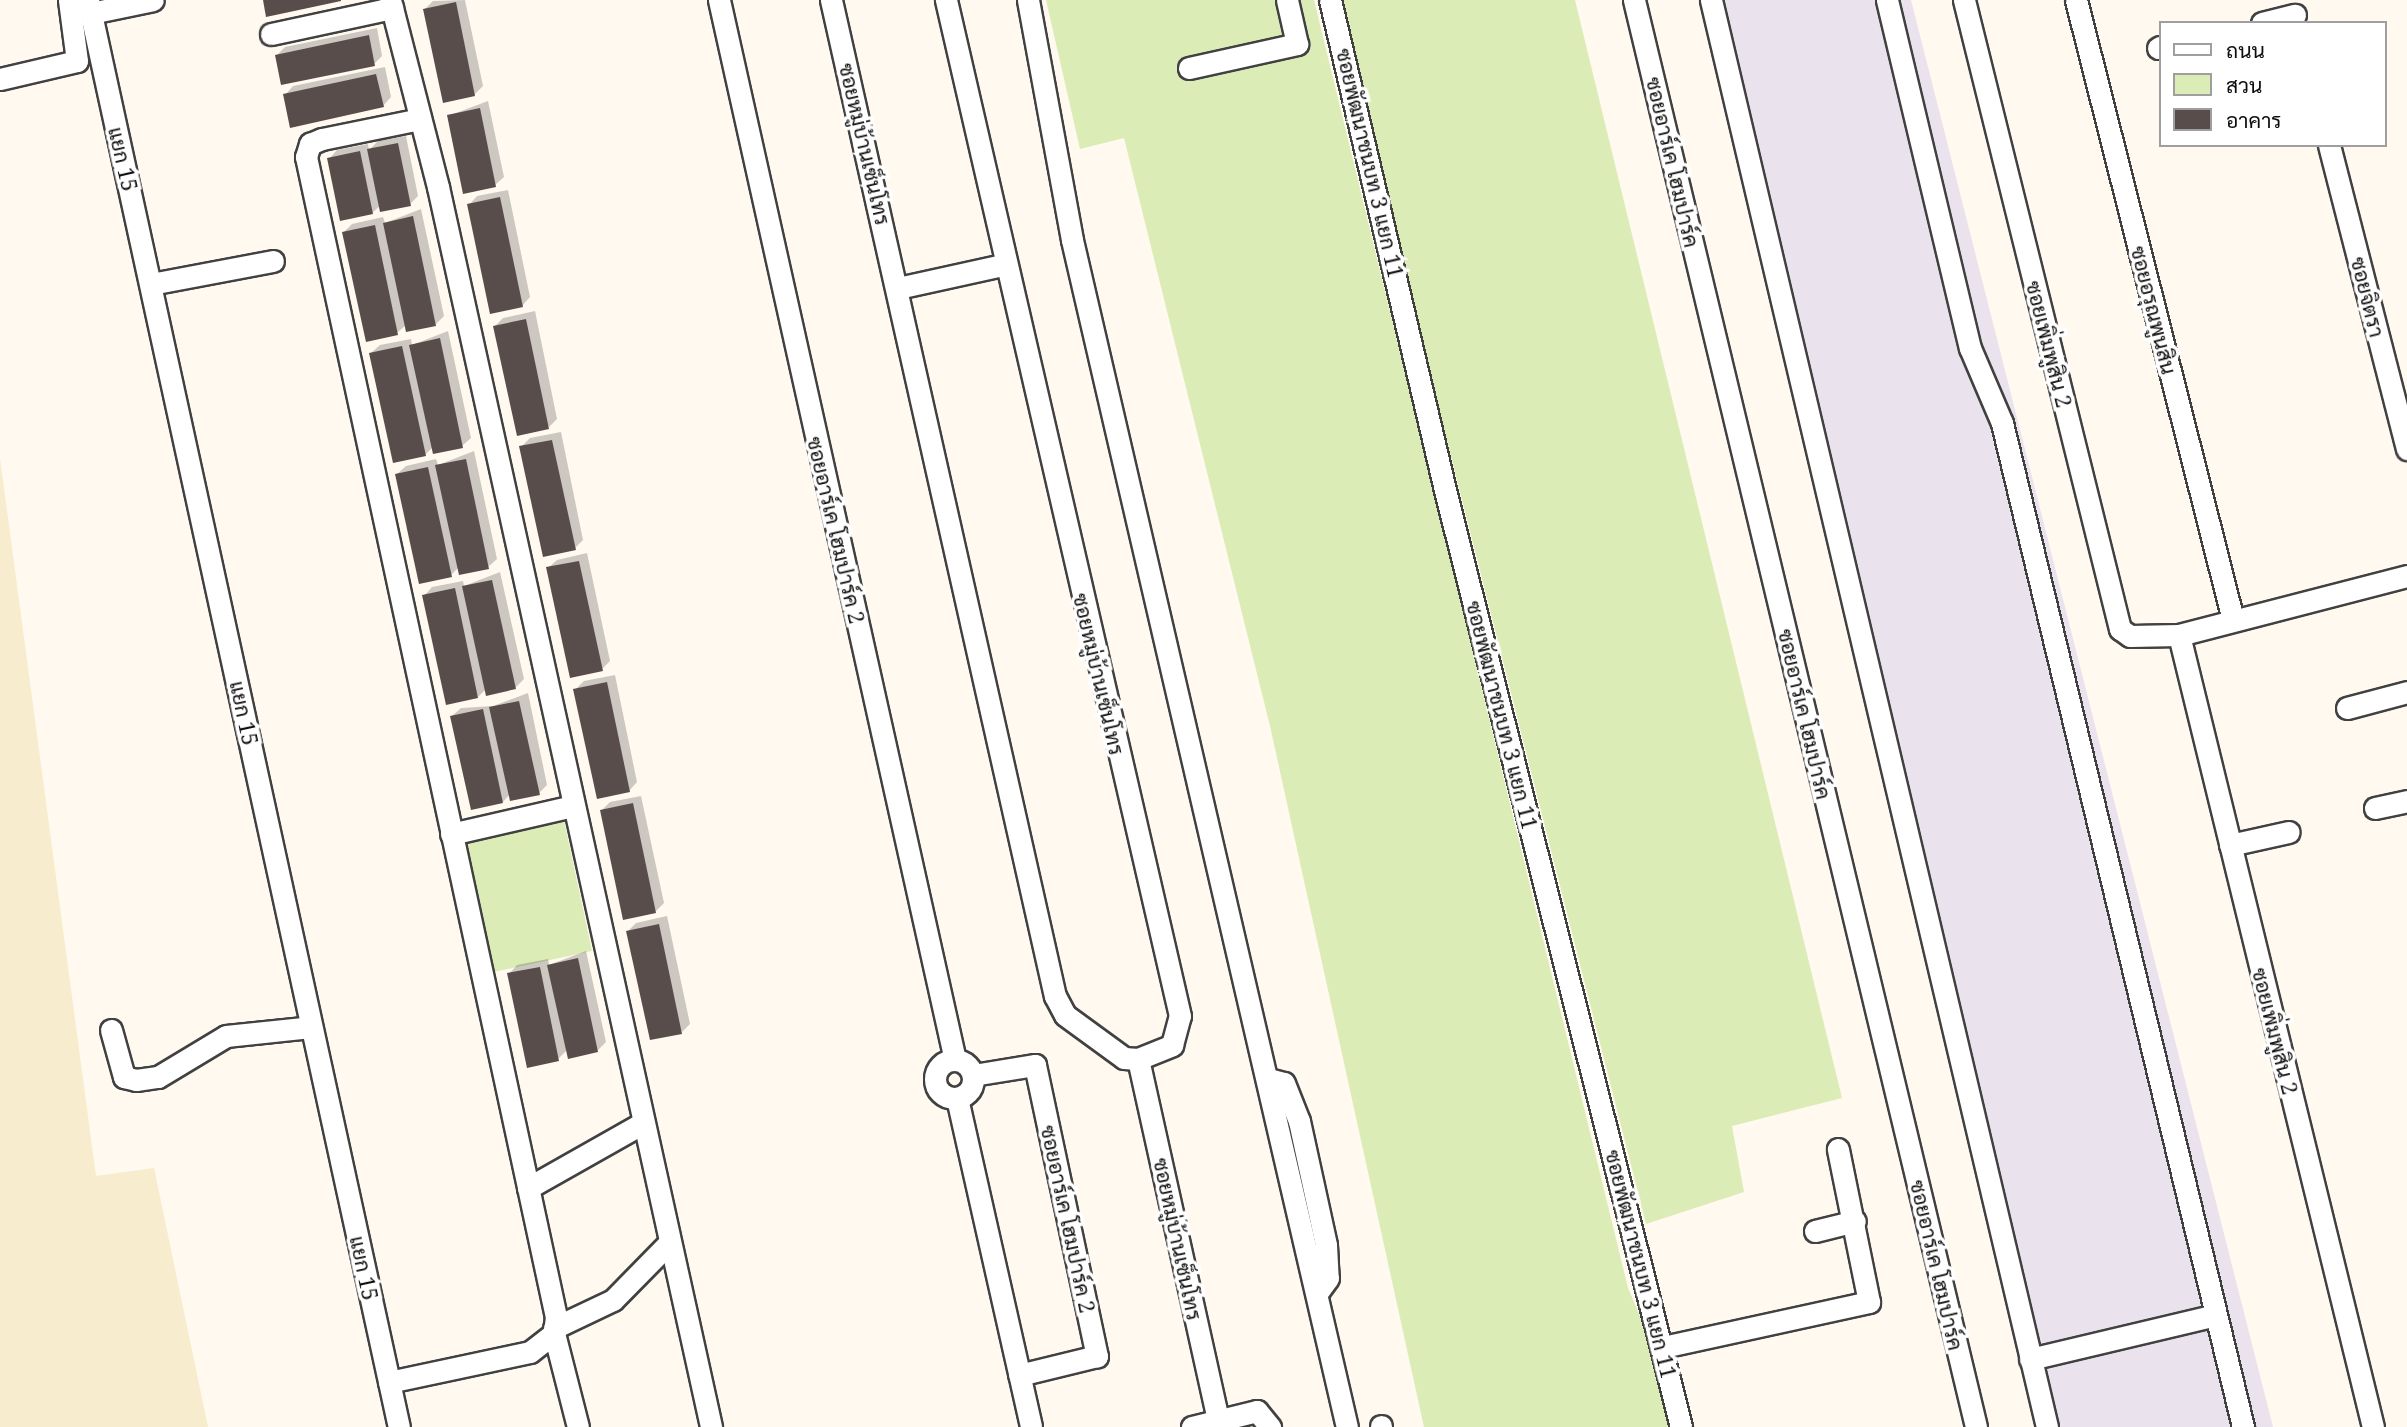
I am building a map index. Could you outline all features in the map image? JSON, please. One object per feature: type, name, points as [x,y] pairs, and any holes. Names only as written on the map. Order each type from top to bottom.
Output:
[{"type":"street","points":[[0,79],[78,61],[69,0]]},
{"type":"street","points":[[89,7],[153,0]]},
{"type":"street","name":"ซอยอาร์เค โฮมปาร์ค 2","points":[[719,0],[955,1060]]},
{"type":"street","name":"ซอยหมู่บ้านเซ็นโทร","points":[[831,0],[898,288],[1055,996],[1065,1015],[1124,1058],[1138,1059],[1172,1045],[1180,1016],[1003,265],[946,0]]},
{"type":"street","points":[[1028,0],[1072,240],[1347,1427]]},
{"type":"street","points":[[1189,68],[1297,44],[1287,0]]},
{"type":"street","name":"ซอยพัฒนาชนบท 3 แยก 11","points":[[1330,0],[1446,494],[1681,1427]]},
{"type":"street","name":"ซอยอาร์เค โฮมปาร์ค","points":[[1634,0],[1976,1427]]},
{"type":"street","points":[[1711,0],[2048,1427]]},
{"type":"street","points":[[1887,0],[1970,348],[2002,423],[2212,1316],[2243,1427]]},
{"type":"street","name":"ซอยเพิ่มพูสิน 2","points":[[1964,0],[2116,616],[2130,636],[2179,635],[2407,576]]},
{"type":"street","name":"ซอยอรุณพูนสิน","points":[[2076,0],[2233,620]]},
{"type":"street","points":[[271,34],[391,4],[420,118],[711,1427]]},
{"type":"street","name":"แยก 15","points":[[89,7],[399,1427]]},
{"type":"street","points":[[2268,21],[2294,12]]},
{"type":"street","points":[[420,118],[322,139],[306,150],[528,1188],[554,1331],[578,1427]]},
{"type":"street","name":"ซอยจิตรา","points":[[2330,147],[2407,449]]},
{"type":"street","points":[[151,284],[273,261]]},
{"type":"street","points":[[898,288],[1003,265]]},
{"type":"street","name":"ซอยเพิ่มพูสิน 2","points":[[2179,635],[2373,1427]]},
{"type":"street","points":[[2347,708],[2407,692]]},
{"type":"street","points":[[2375,808],[2407,801]]},
{"type":"street","points":[[451,834],[573,806]]},
{"type":"street","points":[[2230,845],[2289,832]]},
{"type":"street","points":[[111,1030],[124,1077],[136,1080],[158,1077],[226,1036],[311,1027]]},
{"type":"street","name":"ซอยหมู่บ้านเซ็นโทร","points":[[1138,1059],[1218,1419]]},
{"type":"street","points":[[955,1060],[973,1075],[968,1093],[957,1098],[940,1091],[935,1080],[943,1063],[955,1060]]},
{"type":"street","name":"ซอยอาร์เค โฮมปาร์ค 2","points":[[973,1075],[1035,1065],[1097,1356],[1019,1375]]},
{"type":"street","points":[[957,1098],[1031,1427]]},
{"type":"street","points":[[528,1188],[643,1123]]},
{"type":"street","points":[[1663,1347],[1864,1305],[1871,1292],[1838,1149]]},
{"type":"street","points":[[1815,1231],[1855,1221]]},
{"type":"street","points":[[389,1381],[530,1352],[554,1331],[613,1300],[670,1242]]},
{"type":"street","points":[[2030,1359],[2212,1316]]},
{"type":"street","points":[[1192,1427],[1257,1411],[1270,1427]]},
{"type":"shaded area","points":[[1698,0],[1911,0],[2273,1427],[2039,1427]]},
{"type":"shaded area","points":[[0,458],[96,1176],[154,1168],[208,1427],[0,1427]]},
{"type":"green space","points":[[1046,0],[1314,0],[1628,1288],[1662,1368],[1675,1427],[1424,1427],[1270,726],[1124,138],[1080,149]]},
{"type":"green space","points":[[1335,0],[1575,0],[1842,1098],[1732,1126],[1744,1192],[1646,1224]]},
{"type":"green space","points":[[563,816],[592,951],[489,973],[461,839]]},
{"type":"building","points":[[263,0],[341,0],[341,1],[266,17]]},
{"type":"building","points":[[456,2],[475,96],[443,103],[423,9]]},
{"type":"building","points":[[369,35],[375,66],[281,85],[275,55]]},
{"type":"building","points":[[376,74],[384,107],[290,128],[283,94]]},
{"type":"building","points":[[480,108],[496,187],[463,194],[447,115]]},
{"type":"building","points":[[398,143],[411,206],[380,212],[367,149]]},
{"type":"building","points":[[360,151],[373,214],[340,221],[327,158]]},
{"type":"building","points":[[500,197],[523,307],[490,314],[467,204]]},
{"type":"building","points":[[413,216],[436,326],[406,332],[383,223]]},
{"type":"building","points":[[375,225],[398,335],[366,342],[342,232]]},
{"type":"building","points":[[526,319],[549,429],[517,436],[493,326]]},
{"type":"building","points":[[440,338],[463,448],[433,454],[409,345]]},
{"type":"building","points":[[402,346],[426,456],[393,463],[369,353]]},
{"type":"building","points":[[552,440],[576,550],[543,557],[519,446]]},
{"type":"building","points":[[466,459],[489,569],[459,575],[435,465]]},
{"type":"building","points":[[428,467],[452,577],[419,584],[395,474]]},
{"type":"building","points":[[579,561],[603,671],[570,678],[546,567]]},
{"type":"building","points":[[492,580],[516,689],[486,696],[462,586]]},
{"type":"building","points":[[455,588],[478,698],[446,705],[422,595]]},
{"type":"building","points":[[607,682],[630,792],[597,799],[573,689]]},
{"type":"building","points":[[519,701],[540,795],[510,801],[489,707]]},
{"type":"building","points":[[483,709],[503,803],[471,810],[450,716]]},
{"type":"building","points":[[633,803],[656,913],[623,920],[600,810]]},
{"type":"building","points":[[659,924],[682,1034],[650,1040],[626,931]]},
{"type":"building","points":[[578,958],[598,1052],[568,1059],[547,965]]},
{"type":"building","points":[[540,967],[559,1061],[527,1068],[507,973]]}]
